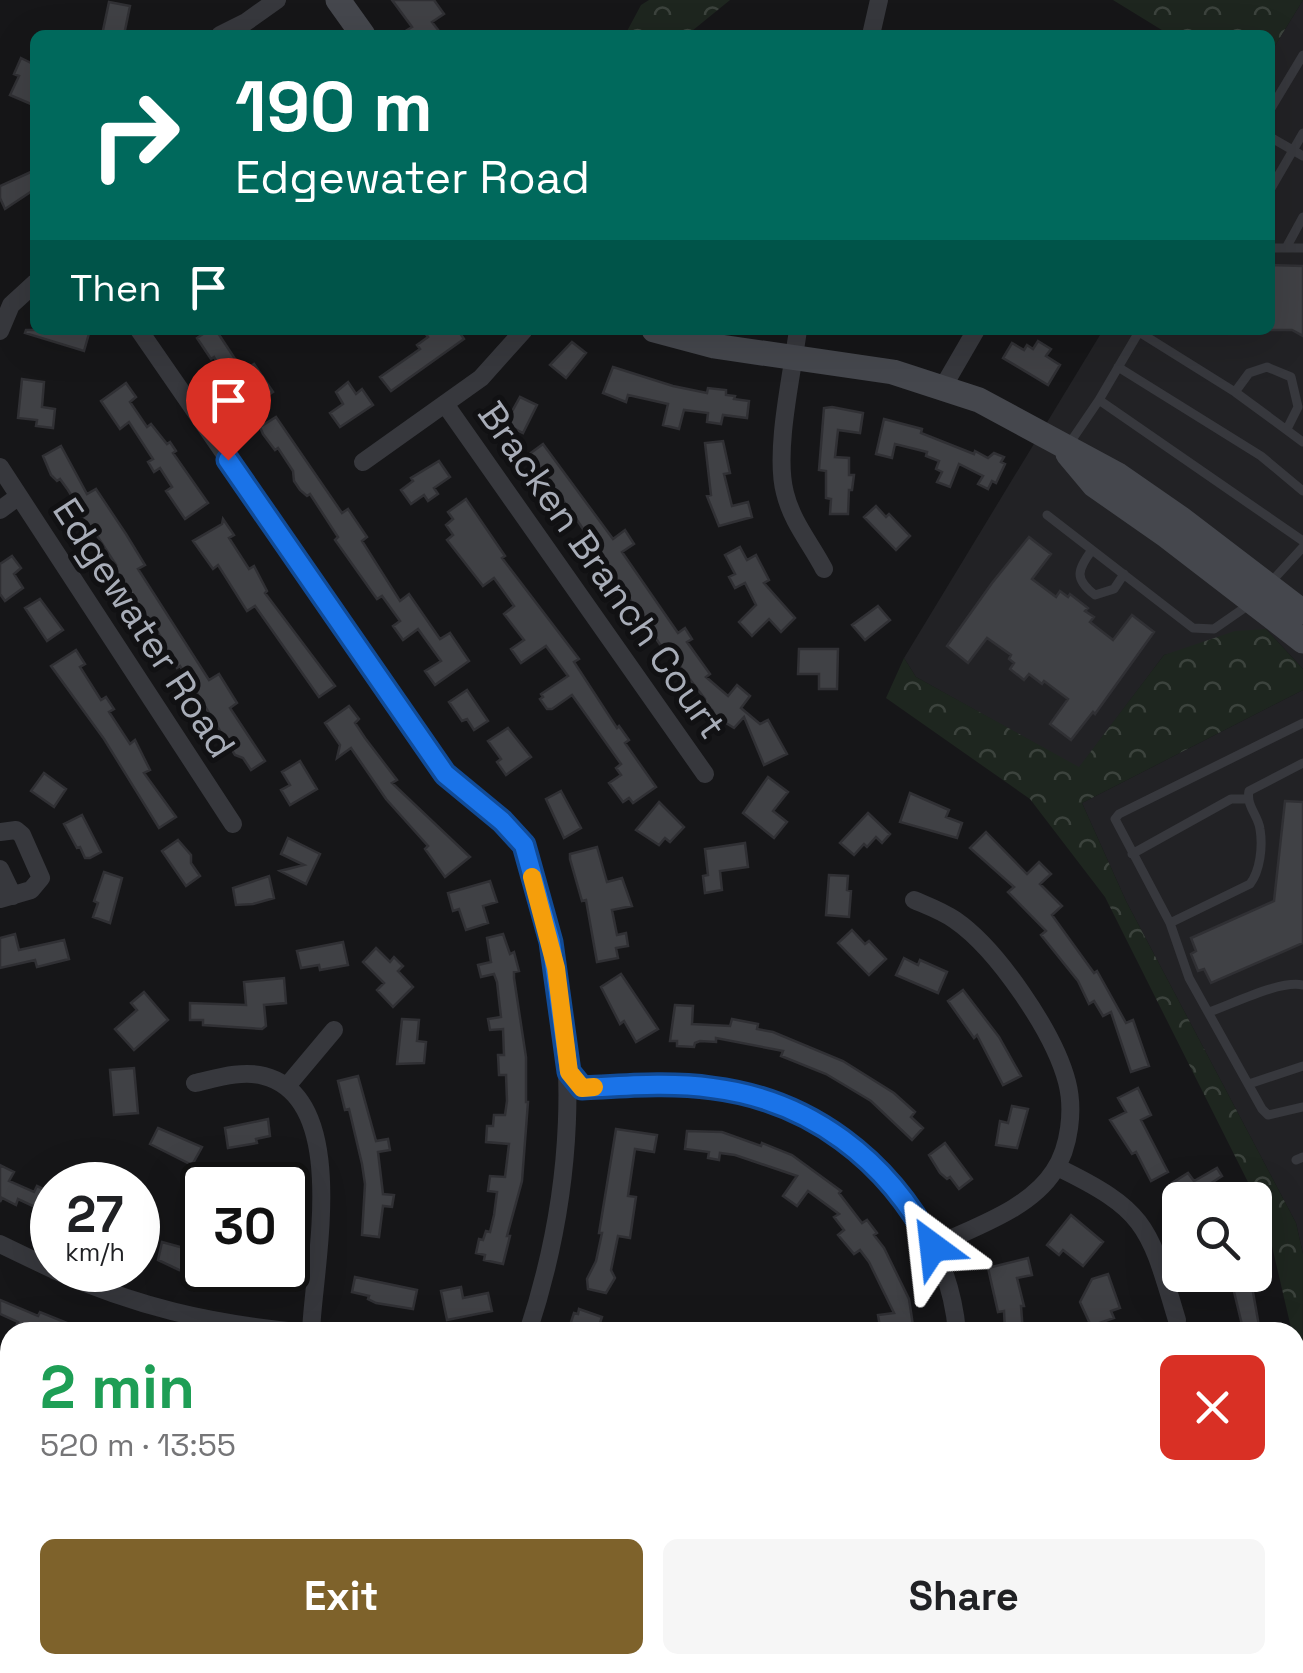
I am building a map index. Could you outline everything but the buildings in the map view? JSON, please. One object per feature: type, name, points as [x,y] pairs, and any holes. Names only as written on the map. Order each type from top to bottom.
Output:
[{"type":"street","points":[[230,30],[277,0]]},
{"type":"street","points":[[338,0],[359,30]]},
{"type":"street","points":[[872,30],[879,0]]},
{"type":"street","points":[[0,331],[11,305],[30,288]]},
{"type":"street","points":[[142,335],[445,774],[502,821],[524,845],[551,942],[569,1072],[566,1156],[556,1234],[531,1322]]},
{"type":"street","points":[[363,462],[480,378],[519,335]]},
{"type":"street","points":[[673,335],[714,346],[892,372],[943,387],[1022,421],[1065,450],[1094,485],[1261,593],[1303,612]]},
{"type":"street","points":[[798,335],[782,478],[794,520],[824,569]]},
{"type":"street","points":[[943,387],[973,335]]},
{"type":"street","name":"Bracken Branch Court","points":[[446,404],[705,774]]},
{"type":"street","name":"Edgewater Road","points":[[0,467],[234,824]]},
{"type":"street","points":[[0,510],[19,496]]},
{"type":"street","points":[[1261,593],[1303,642]]},
{"type":"street","points":[[0,832],[16,830],[22,835],[40,870],[38,884],[6,898],[0,870]]},
{"type":"street","points":[[914,900],[956,921],[1014,982],[1058,1059],[1070,1106],[1057,1167],[1026,1200],[933,1247]]},
{"type":"street","points":[[287,1086],[334,1030]]},
{"type":"street","points":[[569,1072],[582,1088],[711,1088],[756,1096],[833,1131],[866,1157],[900,1194],[933,1247],[947,1284],[955,1322]]},
{"type":"street","points":[[195,1083],[250,1074],[265,1076],[287,1086],[302,1104],[322,1176],[312,1322]]},
{"type":"street","points":[[1057,1167],[1108,1192],[1136,1217],[1154,1244],[1177,1320]]},
{"type":"street","points":[[0,1244],[30,1259]]},
{"type":"street","points":[[109,1292],[188,1322]]},
{"type":"lane","points":[[1275,102],[1303,55]]},
{"type":"lane","points":[[1275,181],[1303,133]]},
{"type":"lane","points":[[1275,140],[1303,156]]},
{"type":"lane","points":[[1286,248],[1303,217]]},
{"type":"lane","points":[[1275,248],[1303,248]]},
{"type":"lane","points":[[1065,450],[1138,335]]},
{"type":"lane","points":[[1146,335],[1303,442]]},
{"type":"lane","points":[[1235,392],[1248,372],[1267,366],[1291,377],[1298,407],[1287,429]]},
{"type":"lane","points":[[1118,368],[1261,456],[1303,491]]},
{"type":"lane","points":[[1048,515],[1193,628],[1206,630],[1227,624],[1261,593],[1303,544],[1099,400]]},
{"type":"lane","points":[[1092,550],[1082,564],[1082,586],[1095,595],[1114,588],[1124,574]]},
{"type":"lane","points":[[1303,724],[1115,819],[1170,924],[1190,978],[1268,1115],[1303,1107]]},
{"type":"lane","points":[[1170,924],[1250,884],[1256,876],[1260,828],[1247,799],[1250,791],[1303,763]]},
{"type":"lane","points":[[1132,854],[1231,800],[1247,799]]},
{"type":"lane","points":[[1209,1012],[1274,989],[1303,986]]},
{"type":"lane","points":[[1248,1084],[1303,1066]]},
{"type":"shaded area","points":[[1303,0],[1303,669],[1266,629],[1164,655],[1079,768],[916,677],[904,658],[1100,335],[1275,335],[1275,46]]},
{"type":"shaded area","points":[[1303,690],[1303,1254],[1296,1223],[1126,901],[1082,803]]},
{"type":"green space","points":[[649,0],[730,0],[693,30],[628,30],[641,5]]},
{"type":"green space","points":[[1113,0],[1303,0],[1275,46],[1275,30],[1162,30]]},
{"type":"green space","points":[[1266,629],[1303,669],[1303,690],[1082,803],[1126,901],[1296,1223],[1303,1254],[1303,1322],[1290,1322],[1272,1246],[1272,1182],[1248,1182],[1105,897],[1030,799],[886,698],[904,658],[916,677],[1079,767],[1164,655],[1235,631]]},
{"type":"slow traffic","points":[[532,877],[556,968],[569,1072],[582,1088],[594,1087]]},
{"type":"route","points":[[228,460],[445,774],[502,821],[524,845],[551,942],[569,1072],[582,1088],[711,1088],[756,1096],[796,1111],[833,1131],[866,1157],[900,1194],[933,1247]]}]
